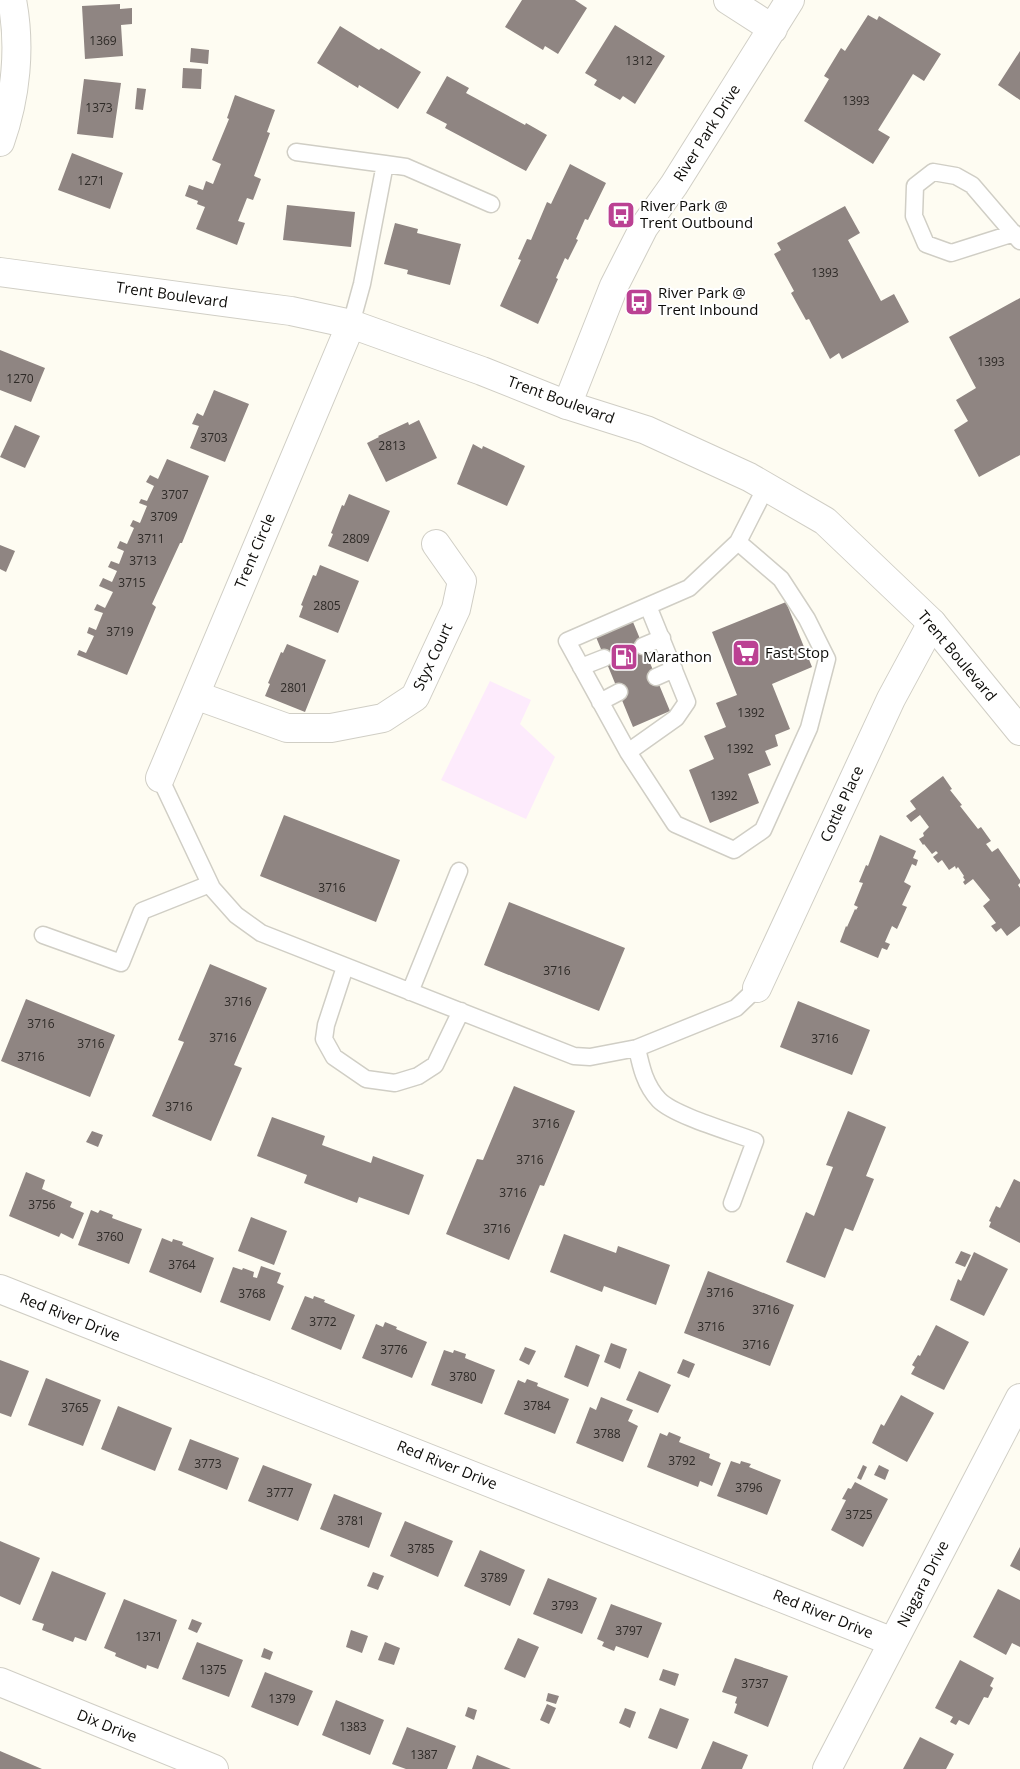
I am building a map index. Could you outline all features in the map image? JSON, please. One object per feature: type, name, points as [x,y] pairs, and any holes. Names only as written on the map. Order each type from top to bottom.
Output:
[{"type":"street","points":[[0,142],[5,128],[18,64],[12,0]]},
{"type":"street","points":[[728,0],[773,29]]},
{"type":"street","name":"River Park Drive","points":[[568,405],[614,286],[644,226],[674,185],[790,0]]},
{"type":"street","name":"Trent Boulevard","points":[[0,272],[291,311],[351,324],[482,371],[568,405],[646,430],[749,477],[825,521],[932,622],[1020,731]]},
{"type":"street","name":"Trent Circle","points":[[160,778],[351,324]]},
{"type":"street","name":"Styx Court","points":[[195,695],[287,728],[330,728],[382,718],[415,697],[456,609],[462,581],[436,544]]},
{"type":"street","name":"Cottle Place","points":[[757,988],[891,699],[932,622]]},
{"type":"street","name":"Red River Drive","points":[[0,1289],[893,1642]]},
{"type":"street","name":"Niagara Drive","points":[[827,1769],[1020,1398]]},
{"type":"street","name":"Dix Drive","points":[[0,1682],[214,1769]]},
{"type":"lane","points":[[296,152],[406,167],[491,204]]},
{"type":"lane","points":[[351,324],[362,284],[385,164]]},
{"type":"lane","points":[[933,172],[956,176],[972,185],[1017,237],[951,253],[926,244],[914,216],[915,186],[933,172]]},
{"type":"lane","points":[[738,542],[781,579],[807,619],[827,659],[809,728],[763,830],[734,850],[676,824],[628,752],[567,641],[689,588],[738,542],[766,487]]},
{"type":"lane","points":[[628,752],[676,718],[687,702],[648,606]]},
{"type":"lane","points":[[643,646],[662,638]]},
{"type":"lane","points":[[581,667],[604,658]]},
{"type":"lane","points":[[656,677],[674,669]]},
{"type":"lane","points":[[600,702],[619,692]]},
{"type":"lane","points":[[160,778],[212,888],[236,915],[261,933],[574,1056],[590,1057],[637,1048],[736,1008],[757,988]]},
{"type":"lane","points":[[410,992],[459,871]]},
{"type":"lane","points":[[43,935],[121,963],[142,911],[210,884]]},
{"type":"lane","points":[[345,967],[326,1025],[324,1039],[334,1057],[366,1079],[395,1083],[418,1076],[434,1065],[461,1011]]},
{"type":"lane","points":[[637,1048],[644,1076],[652,1091],[661,1102],[685,1115],[755,1141],[732,1202]]},
{"type":"shaded area","points":[[490,681],[531,700],[520,724],[555,757],[526,819],[441,780]]},
{"type":"building","points":[[522,0],[575,0],[587,8],[558,54],[545,46],[543,50],[505,27]]},
{"type":"building","points":[[120,4],[120,9],[132,8],[132,24],[121,25],[123,56],[85,59],[82,6]]},
{"type":"building","points":[[868,15],[877,20],[879,16],[941,54],[924,81],[913,74],[878,130],[890,137],[873,164],[804,121],[829,79],[824,76],[841,48],[845,51]]},
{"type":"building","points":[[615,25],[665,56],[635,104],[623,96],[620,100],[594,85],[597,80],[585,73]]},
{"type":"building","points":[[340,26],[379,50],[381,48],[421,72],[398,109],[359,85],[358,88],[317,63]]},
{"type":"building","points":[[191,48],[209,50],[208,64],[190,62]]},
{"type":"building","points":[[1020,51],[1020,100],[998,85]]},
{"type":"building","points":[[183,68],[202,69],[201,89],[182,88]]},
{"type":"building","points":[[447,76],[469,88],[466,93],[547,135],[526,171],[445,128],[447,124],[426,113]]},
{"type":"building","points":[[84,79],[121,83],[113,138],[77,134]]},
{"type":"building","points":[[137,88],[146,89],[143,110],[135,109]]},
{"type":"building","points":[[235,95],[275,110],[267,132],[270,133],[254,176],[261,179],[253,200],[247,198],[238,221],[245,223],[237,245],[196,229],[205,207],[197,204],[198,201],[185,196],[189,185],[203,190],[206,181],[213,184],[221,164],[212,160],[229,119],[227,118]]},
{"type":"building","points":[[72,153],[123,173],[110,209],[58,190]]},
{"type":"building","points":[[570,164],[606,183],[588,220],[585,219],[576,239],[578,240],[568,260],[565,258],[538,324],[500,306],[521,260],[518,259],[527,239],[531,240],[547,202],[551,204]]},
{"type":"building","points":[[287,205],[355,212],[351,247],[283,240]]},
{"type":"building","points":[[845,206],[860,233],[848,240],[881,301],[894,294],[909,322],[842,359],[839,353],[830,359],[809,319],[806,320],[791,293],[794,291],[774,254],[781,250],[777,243]]},
{"type":"building","points":[[395,223],[418,229],[417,233],[461,244],[450,285],[407,274],[408,270],[384,264]]},
{"type":"building","points":[[1020,298],[1020,455],[979,477],[954,430],[968,421],[956,400],[976,388],[949,337]]},
{"type":"building","points":[[0,350],[45,368],[31,402],[0,390]]},
{"type":"building","points":[[214,390],[249,404],[225,462],[190,448],[199,426],[192,424],[197,413],[203,416]]},
{"type":"building","points":[[419,420],[437,458],[386,482],[367,443],[408,422],[409,425]]},
{"type":"building","points":[[15,425],[40,436],[25,468],[0,457]]},
{"type":"building","points":[[473,444],[482,449],[483,446],[525,466],[507,506],[457,484]]},
{"type":"building","points":[[167,459],[209,476],[182,543],[180,543],[152,604],[156,607],[127,675],[77,655],[79,650],[86,653],[94,636],[87,633],[89,627],[96,630],[103,613],[94,610],[97,604],[105,608],[113,592],[99,586],[103,578],[112,582],[117,571],[108,567],[111,561],[119,564],[124,551],[117,548],[120,541],[127,544],[134,528],[130,526],[133,520],[140,523],[147,506],[139,503],[141,499],[147,501],[154,486],[146,482],[150,475],[158,479]]},
{"type":"building","points":[[349,494],[390,511],[368,562],[328,546],[342,505],[344,506]]},
{"type":"building","points":[[0,545],[15,551],[6,572],[0,569]]},
{"type":"building","points":[[320,565],[359,581],[338,633],[299,617],[303,606],[301,605],[313,575],[316,576]]},
{"type":"building","points":[[786,602],[812,667],[772,684],[790,729],[775,735],[778,746],[765,751],[771,765],[748,774],[759,803],[710,823],[689,770],[714,759],[704,736],[726,727],[716,703],[737,695],[712,632]]},
{"type":"building","points":[[633,622],[670,711],[633,727],[596,637]]},
{"type":"building","points":[[287,644],[326,660],[305,712],[265,696],[270,684],[268,683],[281,652],[283,653]]},
{"type":"building","points":[[943,776],[952,789],[950,790],[962,805],[960,806],[978,829],[981,827],[991,841],[986,844],[992,852],[998,848],[1020,880],[1018,885],[1020,888],[1020,926],[1007,936],[1001,928],[996,932],[991,926],[996,923],[983,906],[990,900],[973,879],[965,885],[963,882],[965,880],[964,876],[958,867],[956,869],[955,866],[949,870],[942,860],[938,863],[933,857],[938,853],[936,851],[932,854],[923,845],[919,839],[924,836],[923,833],[929,827],[920,815],[911,822],[906,816],[916,809],[910,801]]},
{"type":"building","points":[[284,815],[400,860],[376,922],[260,876]]},
{"type":"building","points":[[880,835],[916,851],[913,858],[918,860],[916,866],[912,864],[904,882],[911,886],[902,905],[907,907],[897,929],[892,926],[885,942],[890,944],[887,950],[882,948],[878,958],[840,942],[846,926],[858,907],[854,905],[863,883],[859,882],[866,865],[868,866]]},
{"type":"building","points":[[509,902],[625,948],[599,1011],[484,965]]},
{"type":"building","points":[[210,964],[267,988],[234,1065],[242,1068],[211,1141],[152,1116],[184,1042],[178,1040]]},
{"type":"building","points":[[26,999],[115,1035],[90,1097],[1,1061]]},
{"type":"building","points":[[798,1001],[870,1030],[852,1075],[780,1047]]},
{"type":"building","points":[[514,1086],[575,1111],[544,1186],[540,1185],[509,1260],[446,1234],[477,1159],[483,1160]]},
{"type":"building","points":[[848,1111],[886,1127],[866,1176],[874,1179],[853,1231],[845,1228],[825,1278],[786,1262],[806,1212],[814,1216],[833,1167],[826,1165]]},
{"type":"building","points":[[272,1117],[325,1136],[322,1145],[371,1163],[373,1156],[424,1175],[409,1215],[359,1197],[357,1203],[304,1183],[307,1175],[257,1156]]},
{"type":"building","points":[[92,1131],[103,1135],[98,1147],[86,1142]]},
{"type":"building","points":[[26,1172],[45,1180],[42,1189],[72,1202],[70,1207],[84,1213],[73,1239],[61,1233],[59,1237],[9,1216]]},
{"type":"building","points":[[1014,1179],[1020,1182],[1020,1243],[989,1227],[991,1222],[989,1221],[996,1206],[1000,1208]]},
{"type":"building","points":[[91,1210],[98,1213],[100,1210],[113,1215],[112,1218],[142,1229],[129,1264],[78,1245]]},
{"type":"building","points":[[251,1217],[287,1231],[274,1265],[238,1251]]},
{"type":"building","points":[[564,1234],[616,1253],[618,1246],[670,1265],[656,1305],[604,1286],[602,1292],[550,1272]]},
{"type":"building","points":[[162,1238],[172,1242],[173,1239],[183,1242],[182,1245],[214,1258],[201,1293],[149,1272]]},
{"type":"building","points":[[961,1251],[971,1255],[965,1267],[955,1263]]},
{"type":"building","points":[[974,1252],[1008,1269],[984,1316],[950,1300],[958,1279],[961,1281]]},
{"type":"building","points":[[261,1266],[281,1273],[277,1283],[284,1286],[270,1321],[220,1302],[233,1267],[254,1272],[253,1277],[257,1278]]},
{"type":"building","points":[[708,1271],[794,1305],[770,1366],[684,1333]]},
{"type":"building","points":[[305,1296],[313,1299],[314,1296],[325,1300],[324,1302],[355,1315],[341,1350],[291,1329]]},
{"type":"building","points":[[385,1322],[397,1327],[396,1329],[427,1342],[412,1378],[362,1358],[376,1324],[383,1327]]},
{"type":"building","points":[[936,1325],[969,1342],[944,1390],[911,1374],[915,1367],[912,1365],[918,1355],[920,1356]]},
{"type":"building","points":[[611,1343],[627,1349],[620,1369],[604,1362]]},
{"type":"building","points":[[576,1345],[600,1355],[588,1387],[564,1377]]},
{"type":"building","points":[[525,1347],[536,1351],[529,1365],[519,1360]]},
{"type":"building","points":[[444,1350],[453,1353],[454,1350],[466,1354],[465,1358],[495,1370],[482,1404],[431,1385]]},
{"type":"building","points":[[683,1359],[695,1364],[689,1378],[677,1373]]},
{"type":"building","points":[[0,1360],[29,1371],[11,1417],[0,1413]]},
{"type":"building","points":[[639,1371],[671,1385],[658,1413],[626,1400]]},
{"type":"building","points":[[46,1378],[101,1400],[83,1446],[28,1425]]},
{"type":"building","points":[[527,1379],[538,1383],[537,1386],[569,1399],[555,1434],[504,1414],[518,1380],[525,1383]]},
{"type":"building","points":[[901,1395],[934,1413],[907,1462],[872,1443],[881,1424],[884,1426]]},
{"type":"building","points":[[601,1397],[633,1410],[628,1421],[638,1426],[623,1462],[576,1443],[590,1407],[596,1410]]},
{"type":"building","points":[[118,1406],[172,1428],[155,1471],[101,1449]]},
{"type":"building","points":[[669,1432],[681,1437],[679,1442],[710,1454],[709,1458],[721,1463],[712,1486],[700,1481],[698,1487],[647,1467],[660,1433],[667,1436]]},
{"type":"building","points":[[190,1439],[239,1458],[227,1490],[178,1470]]},
{"type":"building","points":[[731,1461],[740,1464],[741,1461],[751,1464],[749,1467],[781,1480],[767,1515],[717,1496]]},
{"type":"building","points":[[263,1465],[312,1484],[298,1521],[248,1501]]},
{"type":"building","points":[[863,1465],[867,1467],[861,1480],[857,1478]]},
{"type":"building","points":[[879,1465],[889,1470],[885,1480],[874,1475]]},
{"type":"building","points":[[855,1482],[888,1499],[863,1547],[831,1530],[846,1500],[842,1499],[848,1488],[851,1489]]},
{"type":"building","points":[[334,1494],[382,1513],[369,1548],[320,1529]]},
{"type":"building","points":[[405,1521],[453,1541],[438,1577],[390,1556]]},
{"type":"building","points":[[0,1541],[40,1558],[20,1605],[0,1596]]},
{"type":"building","points":[[1020,1547],[1020,1571],[1010,1566]]},
{"type":"building","points":[[480,1550],[525,1570],[510,1606],[464,1586]]},
{"type":"building","points":[[52,1571],[106,1593],[86,1641],[75,1637],[73,1642],[42,1630],[44,1624],[32,1620]]},
{"type":"building","points":[[373,1572],[384,1576],[378,1590],[367,1586]]},
{"type":"building","points":[[548,1578],[597,1598],[582,1634],[533,1614]]},
{"type":"building","points":[[998,1589],[1020,1600],[1020,1647],[1012,1643],[1006,1655],[973,1637]]},
{"type":"building","points":[[124,1599],[177,1620],[158,1669],[147,1665],[146,1669],[115,1656],[116,1653],[104,1648]]},
{"type":"building","points":[[611,1604],[662,1623],[648,1658],[616,1646],[614,1651],[602,1646],[604,1642],[597,1639]]},
{"type":"building","points":[[192,1619],[202,1623],[197,1633],[188,1629]]},
{"type":"building","points":[[351,1630],[368,1636],[362,1653],[346,1647]]},
{"type":"building","points":[[518,1638],[539,1647],[525,1678],[504,1669]]},
{"type":"building","points":[[197,1642],[243,1660],[229,1697],[182,1679]]},
{"type":"building","points":[[385,1642],[400,1648],[394,1665],[378,1660]]},
{"type":"building","points":[[264,1648],[273,1652],[270,1660],[261,1657]]},
{"type":"building","points":[[735,1658],[788,1676],[768,1727],[734,1713],[737,1697],[722,1692]]},
{"type":"building","points":[[960,1660],[994,1678],[990,1686],[993,1688],[988,1698],[984,1697],[969,1725],[959,1720],[956,1725],[950,1722],[953,1717],[935,1708]]},
{"type":"building","points":[[663,1669],[679,1674],[675,1686],[659,1680]]},
{"type":"building","points":[[265,1672],[313,1691],[298,1726],[251,1707]]},
{"type":"building","points":[[548,1693],[559,1696],[556,1704],[546,1701]]},
{"type":"building","points":[[336,1700],[384,1720],[370,1755],[322,1735]]},
{"type":"building","points":[[547,1704],[556,1708],[549,1724],[540,1720]]},
{"type":"building","points":[[468,1707],[477,1710],[474,1720],[465,1716]]},
{"type":"building","points":[[625,1708],[636,1712],[630,1728],[619,1723]]},
{"type":"building","points":[[660,1708],[689,1719],[677,1749],[648,1738]]},
{"type":"building","points":[[407,1727],[456,1746],[447,1769],[406,1769],[392,1764]]},
{"type":"building","points":[[920,1737],[954,1754],[946,1769],[903,1769]]},
{"type":"building","points":[[713,1741],[748,1755],[742,1769],[701,1769]]},
{"type":"building","points":[[0,1751],[42,1769],[0,1769]]},
{"type":"building","points":[[477,1755],[511,1769],[472,1769]]},
{"type":"place","name":"River Park @ Trent Outbound","points":[[621,215]]},
{"type":"place","name":"River Park @ Trent Inbound","points":[[639,302]]},
{"type":"place","name":"Fast Stop","points":[[746,653]]},
{"type":"place","name":"Marathon","points":[[624,657]]}]
